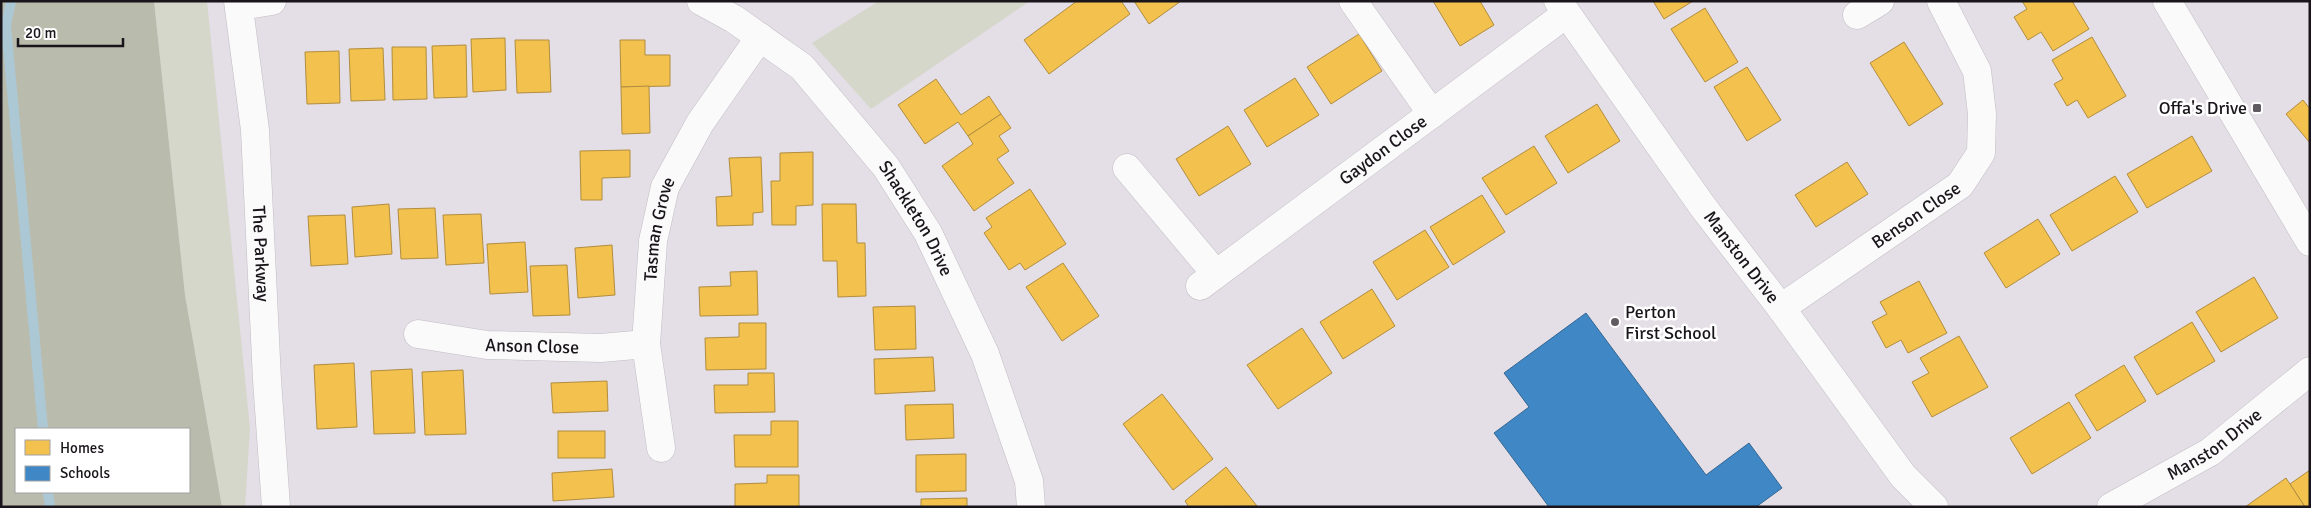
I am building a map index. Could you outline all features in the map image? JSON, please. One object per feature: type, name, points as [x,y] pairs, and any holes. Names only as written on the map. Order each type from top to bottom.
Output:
[{"type":"street","points":[[239,3],[272,1]]},
{"type":"street","name":"Shackleton Drive","points":[[701,1],[734,19],[802,66],[886,167],[928,233],[985,354],[1030,481],[1031,507]]},
{"type":"street","points":[[1353,1],[1432,114]]},
{"type":"street","name":"Benson Close","points":[[1781,308],[1960,185],[1981,152],[1982,114],[1977,71],[1941,1]]},
{"type":"street","points":[[2166,1],[2310,242]]},
{"type":"street","name":"The Parkway","points":[[239,3],[255,130],[267,380],[276,507]]},
{"type":"street","name":"Gaydon Close","points":[[1127,168],[1208,280],[1432,114],[1562,8]]},
{"type":"street","name":"Manston Drive","points":[[1562,8],[1703,207],[1781,308],[1903,476],[1934,507]]},
{"type":"street","name":"Tasman Grove","points":[[661,448],[646,344],[653,241],[665,187],[700,124],[760,37]]},
{"type":"street","name":"Anson Close","points":[[418,334],[488,345],[601,348],[646,344]]},
{"type":"street","name":"Manston Drive","points":[[2111,507],[2210,452],[2310,371]]},
{"type":"shaded area","points":[[154,1],[207,1],[250,428],[245,507],[222,507],[185,295]]},
{"type":"shaded area","points":[[879,1],[1030,1],[871,109],[812,43]]},
{"type":"green space","points":[[1,1],[154,1],[185,295],[222,507],[1,507]]},
{"type":"building: Homes","points":[[1077,1],[1121,1],[1130,14],[1049,74],[1024,40]]},
{"type":"building: Homes","points":[[1134,1],[1181,1],[1149,24]]},
{"type":"building: Homes","points":[[1433,1],[1480,1],[1494,25],[1460,46]]},
{"type":"building: Homes","points":[[1653,1],[1693,1],[1664,19]]},
{"type":"building: Homes","points":[[2022,1],[2072,1],[2089,29],[2053,51],[2041,32],[2028,40],[2014,17],[2027,9]]},
{"type":"building: Homes","points":[[1705,8],[1738,62],[1705,82],[1671,29]]},
{"type":"building: Homes","points":[[1359,34],[1382,71],[1331,104],[1307,67]]},
{"type":"building: Homes","points":[[2092,37],[2126,96],[2088,118],[2077,100],[2067,106],[2054,84],[2063,79],[2052,60]]},
{"type":"building: Homes","points":[[505,38],[506,90],[473,92],[471,39]]},
{"type":"building: Homes","points":[[515,40],[549,40],[551,92],[517,93]]},
{"type":"building: Homes","points":[[620,40],[645,40],[645,55],[670,55],[670,86],[621,87]]},
{"type":"building: Homes","points":[[1904,42],[1943,104],[1909,126],[1870,63]]},
{"type":"building: Homes","points":[[466,45],[467,97],[434,98],[432,46]]},
{"type":"building: Homes","points":[[392,47],[426,47],[427,99],[393,100]]},
{"type":"building: Homes","points":[[383,48],[385,100],[351,101],[349,49]]},
{"type":"building: Homes","points":[[339,51],[340,103],[307,104],[305,52]]},
{"type":"building: Homes","points":[[1747,67],[1781,120],[1747,141],[1714,87]]},
{"type":"building: Homes","points":[[1295,78],[1319,115],[1267,147],[1244,110]]},
{"type":"building: Homes","points":[[936,79],[961,115],[989,96],[1001,114],[968,136],[958,122],[925,144],[898,105]]},
{"type":"building: Homes","points":[[649,86],[650,133],[622,134],[621,87]]},
{"type":"building: Homes","points":[[2303,100],[2310,109],[2310,143],[2286,114]]},
{"type":"building: Homes","points":[[1597,104],[1620,141],[1568,173],[1545,136]]},
{"type":"building: Homes","points":[[1001,114],[1011,128],[999,136],[1009,151],[997,159],[1014,183],[974,211],[942,166],[973,144],[968,136]]},
{"type":"building: Homes","points":[[1228,126],[1251,164],[1199,196],[1176,159]]},
{"type":"building: Homes","points":[[2192,136],[2212,171],[2147,208],[2127,174]]},
{"type":"building: Homes","points":[[1534,146],[1557,183],[1506,215],[1482,178]]},
{"type":"building: Homes","points":[[630,150],[630,177],[602,178],[602,200],[581,200],[580,151]]},
{"type":"building: Homes","points":[[813,152],[813,205],[796,206],[796,225],[772,225],[771,181],[780,181],[780,153]]},
{"type":"building: Homes","points":[[761,157],[763,212],[753,213],[753,225],[717,226],[716,197],[732,196],[729,158]]},
{"type":"building: Homes","points":[[1847,162],[1868,194],[1816,227],[1795,195]]},
{"type":"building: Homes","points":[[2115,176],[2138,212],[2072,251],[2050,215]]},
{"type":"building: Homes","points":[[1030,189],[1066,244],[1025,270],[1020,263],[1009,270],[984,233],[992,227],[986,218]]},
{"type":"building: Homes","points":[[1482,195],[1505,232],[1453,265],[1430,227]]},
{"type":"building: Homes","points":[[389,204],[392,254],[355,257],[352,207]]},
{"type":"building: Homes","points":[[822,204],[856,204],[857,243],[865,243],[866,296],[838,297],[837,261],[823,261]]},
{"type":"building: Homes","points":[[435,208],[438,258],[401,259],[398,209]]},
{"type":"building: Homes","points":[[481,214],[484,263],[446,265],[443,215]]},
{"type":"building: Homes","points":[[345,215],[348,264],[311,266],[308,216]]},
{"type":"building: Homes","points":[[2038,219],[2060,254],[2006,288],[1984,253]]},
{"type":"building: Homes","points":[[1425,230],[1449,267],[1397,300],[1373,262]]},
{"type":"building: Homes","points":[[525,242],[528,292],[490,294],[487,244]]},
{"type":"building: Homes","points":[[612,245],[615,295],[578,298],[575,248]]},
{"type":"building: Homes","points":[[1063,263],[1099,316],[1062,341],[1026,287]]},
{"type":"building: Homes","points":[[567,265],[570,315],[533,316],[530,266]]},
{"type":"building: Homes","points":[[757,271],[758,315],[700,316],[699,287],[731,286],[730,272]]},
{"type":"building: Homes","points":[[2254,277],[2278,318],[2221,352],[2196,312]]},
{"type":"building: Homes","points":[[1919,281],[1947,333],[1908,353],[1901,340],[1886,348],[1872,322],[1887,314],[1880,302]]},
{"type":"building: Homes","points":[[1372,289],[1395,326],[1343,359],[1320,322]]},
{"type":"building: Homes","points":[[915,306],[916,349],[875,350],[873,307]]},
{"type":"building: Homes","points":[[2192,322],[2215,361],[2157,395],[2134,357]]},
{"type":"building: Homes","points":[[739,323],[766,323],[766,369],[706,370],[705,338],[739,337]]},
{"type":"building: Homes","points":[[1302,328],[1332,373],[1278,409],[1247,365]]},
{"type":"building: Homes","points":[[1959,336],[1988,387],[1932,417],[1912,382],[1929,373],[1920,358]]},
{"type":"building: Homes","points":[[933,357],[935,391],[875,394],[874,359]]},
{"type":"building: Homes","points":[[354,363],[357,427],[317,429],[314,365]]},
{"type":"building: Homes","points":[[2124,365],[2146,401],[2097,431],[2075,395]]},
{"type":"building: Homes","points":[[412,369],[415,433],[374,434],[371,371]]},
{"type":"building: Homes","points":[[463,370],[466,434],[425,435],[422,372]]},
{"type":"building: Homes","points":[[748,373],[774,373],[775,412],[715,413],[714,385],[748,385]]},
{"type":"building: Homes","points":[[607,381],[608,411],[553,413],[551,383]]},
{"type":"building: Homes","points":[[1162,394],[1213,459],[1173,490],[1123,424]]},
{"type":"building: Homes","points":[[2069,402],[2091,438],[2032,474],[2010,438]]},
{"type":"building: Homes","points":[[953,404],[954,438],[906,440],[905,405]]},
{"type":"building: Homes","points":[[771,421],[798,421],[798,467],[735,467],[734,435],[771,435]]},
{"type":"building: Homes","points":[[558,431],[605,431],[605,458],[558,458]]},
{"type":"building: Homes","points":[[966,454],[966,491],[916,492],[916,455]]},
{"type":"building: Homes","points":[[1226,467],[1257,506],[1189,507],[1185,501]]},
{"type":"building: Homes","points":[[612,469],[614,497],[553,501],[552,473]]},
{"type":"building: Homes","points":[[2310,470],[2310,507],[2305,507],[2290,484]]},
{"type":"building: Homes","points":[[767,475],[799,475],[799,507],[735,507],[735,484],[767,483]]},
{"type":"building: Homes","points":[[2286,478],[2305,507],[2245,507]]},
{"type":"building: Homes","points":[[967,498],[967,507],[921,507],[921,499]]},
{"type":"building: Schools","points":[[1586,313],[1706,475],[1749,443],[1782,488],[1756,507],[1549,507],[1494,433],[1529,407],[1504,373]]},
{"type":"waterway","points":[[11,1],[6,25],[43,428]]},
{"type":"waterway","points":[[48,493],[50,507]]},
{"type":"place","name":"Offa's Drive","points":[[2257,108]]},
{"type":"place","name":"Perton First School","points":[[1615,322]]}]
